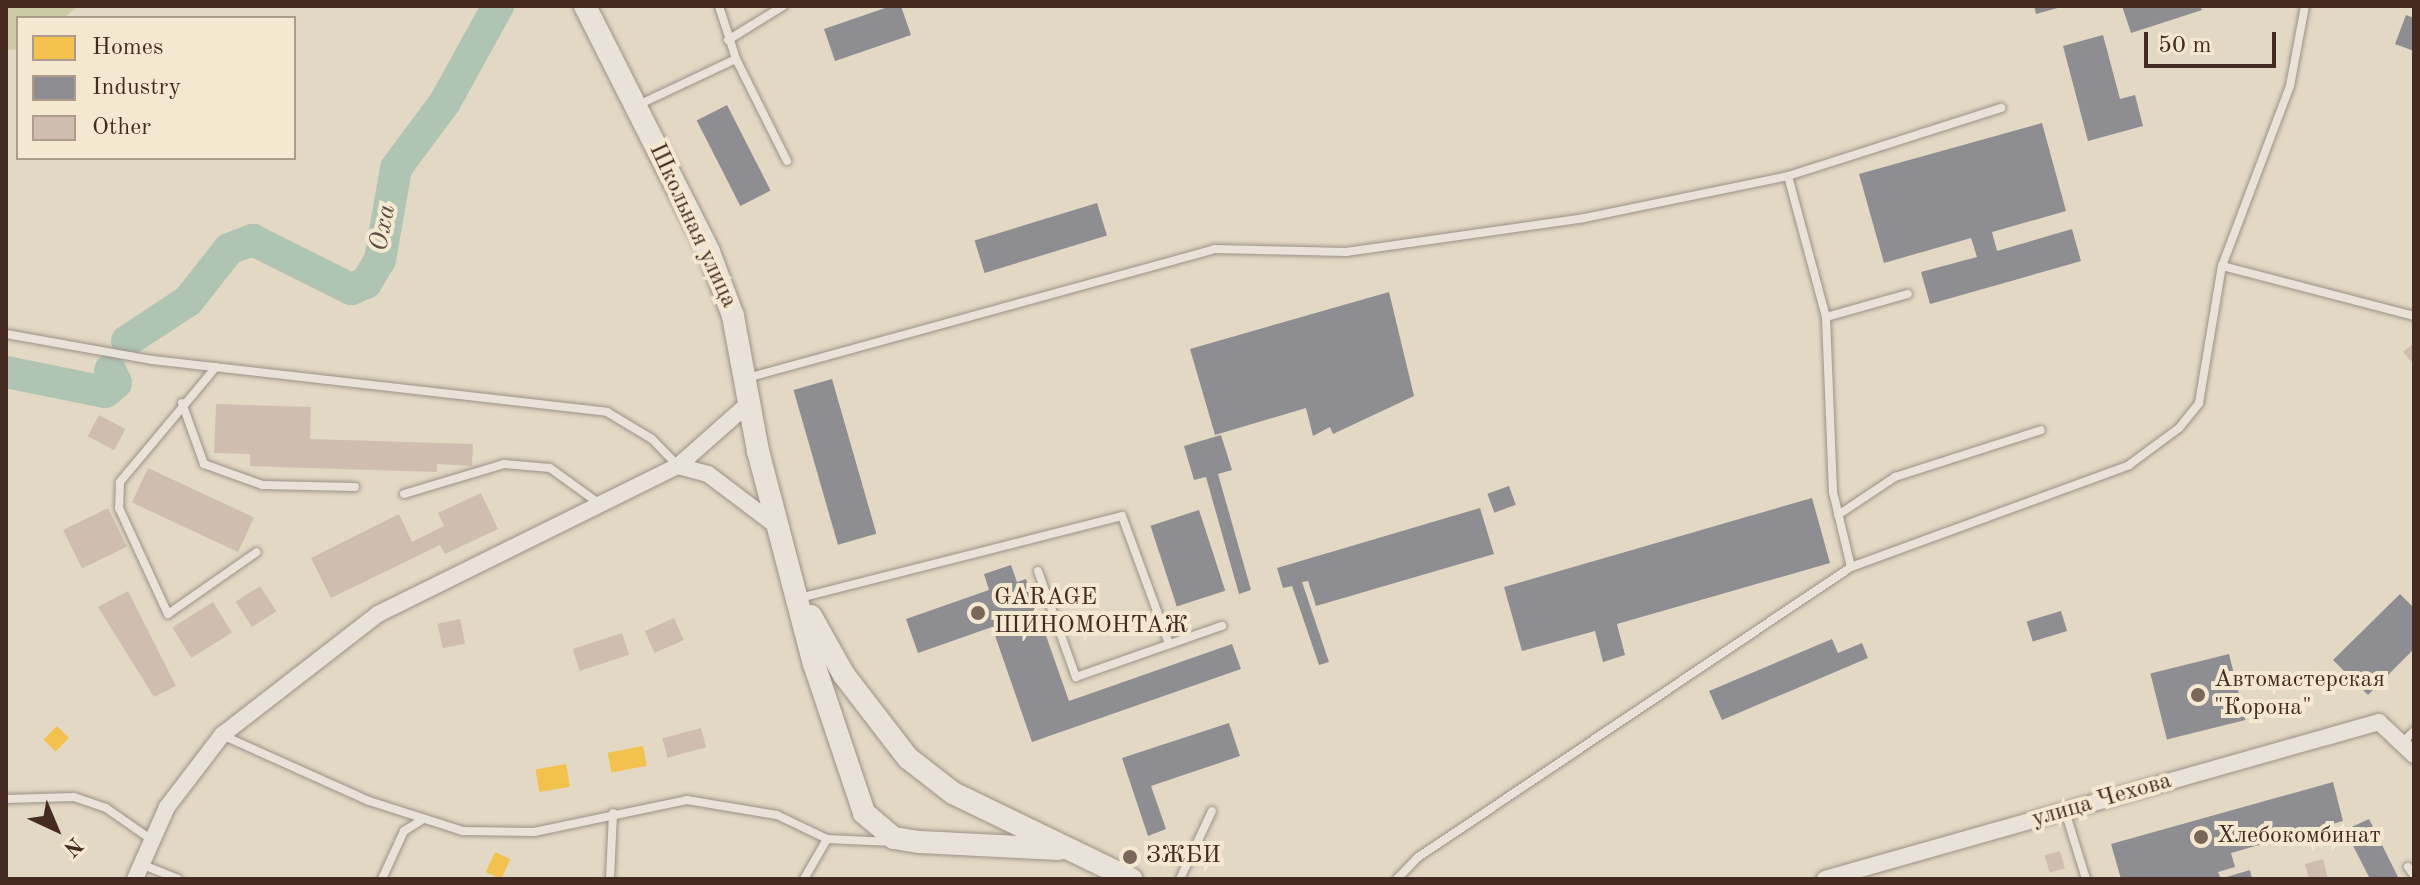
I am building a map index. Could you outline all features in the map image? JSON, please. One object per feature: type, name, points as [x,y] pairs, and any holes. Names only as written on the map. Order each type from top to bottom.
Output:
[{"type":"street","name":"Школьная улица","points":[[585,6],[709,252],[733,316],[747,405],[778,527],[800,598]]},
{"type":"street","points":[[138,871],[152,840],[222,735],[378,614],[597,502],[678,466],[747,405]]},
{"type":"street","points":[[678,466],[708,474],[778,527]]},
{"type":"street","points":[[800,598],[814,664],[864,813],[894,838],[1059,849]]},
{"type":"street","points":[[800,598],[844,675],[908,758],[953,793],[1059,849],[1131,879]]},
{"type":"street","name":"улица Чехова","points":[[1825,879],[2379,722],[2408,749]]},
{"type":"lane","points":[[719,6],[736,59],[787,161]]},
{"type":"lane","points":[[728,40],[783,6]]},
{"type":"lane","points":[[1397,879],[1417,858],[1851,567],[2129,465],[2179,428],[2199,403],[2210,365],[2222,266],[2290,86],[2305,6]]},
{"type":"lane","points":[[635,106],[736,59]]},
{"type":"lane","points":[[742,379],[1215,249],[1346,252],[1584,218],[1788,176],[2001,108]]},
{"type":"lane","points":[[1788,176],[1826,317],[1838,515],[1851,567]]},
{"type":"lane","points":[[2222,266],[2414,316]]},
{"type":"lane","points":[[1826,317],[1908,294]]},
{"type":"lane","points":[[6,334],[216,367],[607,412],[652,439],[678,466]]},
{"type":"lane","points":[[216,367],[182,403],[120,482],[119,508],[168,614],[257,552]]},
{"type":"lane","points":[[182,403],[204,464],[262,485],[355,487]]},
{"type":"lane","points":[[1838,515],[1895,477],[2041,430]]},
{"type":"lane","points":[[404,494],[504,464],[550,468],[597,502]]},
{"type":"lane","points":[[800,598],[1122,516],[1169,644]]},
{"type":"lane","points":[[1038,571],[1076,677],[1222,626]]},
{"type":"lane","points":[[2408,749],[2414,731]]},
{"type":"lane","points":[[222,735],[423,819],[463,831],[534,832],[613,813],[687,800],[777,815],[827,839],[920,842]]},
{"type":"lane","points":[[6,799],[74,797],[106,808],[152,840]]},
{"type":"lane","points":[[1180,879],[1212,811]]},
{"type":"lane","points":[[2065,811],[2086,879]]},
{"type":"lane","points":[[610,879],[613,813]]},
{"type":"lane","points":[[382,879],[404,831],[423,819]]},
{"type":"lane","points":[[804,879],[827,839]]},
{"type":"lane","points":[[138,871],[178,879]]},
{"type":"green space","points":[[6,6],[78,6],[66,16],[16,16],[16,49],[6,50]]},
{"type":"building: Homes","points":[[57,726],[69,738],[56,751],[44,739]]},
{"type":"building: Homes","points":[[643,746],[647,766],[611,773],[608,753]]},
{"type":"building: Homes","points":[[566,764],[570,787],[539,792],[535,769]]},
{"type":"building: Homes","points":[[495,852],[510,859],[501,879],[486,872]]},
{"type":"building: Industry","points":[[891,6],[901,6],[911,35],[835,61],[824,29]]},
{"type":"building: Industry","points":[[2034,6],[2061,6],[2061,7],[2036,14]]},
{"type":"building: Industry","points":[[2122,6],[2200,6],[2202,10],[2131,33]]},
{"type":"building: Industry","points":[[2406,15],[2414,18],[2414,51],[2395,44]]},
{"type":"building: Industry","points":[[2103,35],[2120,99],[2135,95],[2143,126],[2088,141],[2063,46]]},
{"type":"building: Industry","points":[[727,105],[771,191],[740,206],[697,120]]},
{"type":"building: Industry","points":[[2042,123],[2066,211],[1992,232],[1997,251],[2072,229],[2081,261],[1930,304],[1921,272],[1977,257],[1971,238],[1884,263],[1859,174]]},
{"type":"building: Industry","points":[[1097,203],[1107,236],[985,273],[975,240]]},
{"type":"building: Industry","points":[[1389,292],[1414,396],[1333,434],[1330,427],[1313,436],[1306,408],[1215,435],[1190,349]]},
{"type":"building: Industry","points":[[832,379],[876,534],[838,545],[794,390]]},
{"type":"building: Industry","points":[[1221,435],[1232,470],[1218,474],[1251,590],[1239,594],[1206,477],[1194,480],[1184,446]]},
{"type":"building: Industry","points":[[1509,486],[1516,505],[1494,513],[1487,494]]},
{"type":"building: Industry","points":[[1812,498],[1830,563],[1617,624],[1625,655],[1603,662],[1595,631],[1522,651],[1504,587]]},
{"type":"building: Industry","points":[[1480,508],[1494,554],[1316,606],[1308,581],[1302,582],[1329,662],[1319,665],[1292,586],[1283,588],[1277,568]]},
{"type":"building: Industry","points":[[1199,510],[1225,591],[1177,607],[1150,526]]},
{"type":"building: Industry","points":[[1011,565],[1017,582],[1026,579],[1069,701],[1232,644],[1241,669],[1032,742],[992,627],[918,653],[906,619],[989,590],[984,574]]},
{"type":"building: Industry","points":[[2400,594],[2414,608],[2414,649],[2368,695],[2333,660]]},
{"type":"building: Industry","points":[[2061,611],[2067,631],[2033,642],[2027,622]]},
{"type":"building: Industry","points":[[1832,639],[1838,653],[1862,643],[1868,658],[1722,720],[1709,691]]},
{"type":"building: Industry","name":"Автомастерская \"Корона\"","points":[[2229,654],[2245,720],[2167,740],[2150,674]]},
{"type":"building: Industry","points":[[1229,723],[1240,756],[1151,786],[1166,829],[1148,836],[1122,758]]},
{"type":"building: Industry","name":"Хлебокомбинат","points":[[2333,782],[2343,821],[2231,853],[2235,867],[2218,872],[2221,879],[2121,879],[2111,844]]},
{"type":"building: Industry","points":[[2369,819],[2399,879],[2370,879],[2345,830]]},
{"type":"building: Industry","points":[[2250,870],[2252,879],[2223,879],[2223,878]]},
{"type":"building: Other","points":[[2414,343],[2414,365],[2403,352]]},
{"type":"building: Other","points":[[216,404],[311,407],[310,439],[473,444],[472,466],[437,464],[437,472],[250,466],[250,454],[214,453]]},
{"type":"building: Other","points":[[99,415],[125,429],[114,450],[88,436]]},
{"type":"building: Other","points":[[148,468],[254,517],[238,552],[132,502]]},
{"type":"building: Other","points":[[481,493],[498,529],[445,554],[440,545],[331,598],[311,558],[399,514],[412,542],[444,526],[438,513]]},
{"type":"building: Other","points":[[108,508],[127,547],[82,569],[63,530]]},
{"type":"building: Other","points":[[260,586],[276,611],[252,627],[236,602]]},
{"type":"building: Other","points":[[128,591],[176,686],[154,697],[98,607]]},
{"type":"building: Other","points":[[213,602],[232,633],[191,658],[172,627]]},
{"type":"building: Other","points":[[674,618],[684,640],[655,653],[645,631]]},
{"type":"building: Other","points":[[460,619],[465,643],[443,648],[438,624]]},
{"type":"building: Other","points":[[622,633],[629,655],[580,671],[573,649]]},
{"type":"building: Other","points":[[701,728],[706,747],[668,758],[662,738]]},
{"type":"building: Other","points":[[2060,851],[2065,868],[2050,873],[2045,855]]},
{"type":"building: Other","points":[[2323,859],[2328,879],[2309,879],[2305,864]]},
{"type":"waterway","name":"Оха","points":[[127,341],[188,301],[229,249],[253,240],[351,289],[366,283],[380,260],[396,168],[445,102],[498,6]]},
{"type":"waterway","name":"Оха","points":[[6,372],[105,392],[116,383],[110,370]]},
{"type":"place","name":"GARAGE ШИНОМОНТАЖ","points":[[978,613]]},
{"type":"place","name":"Автомастерская \"Корона\"","points":[[2198,695]]},
{"type":"place","name":"Хлебокомбинат","points":[[2201,837]]},
{"type":"place","name":"ЗЖБИ","points":[[1130,857]]}]
